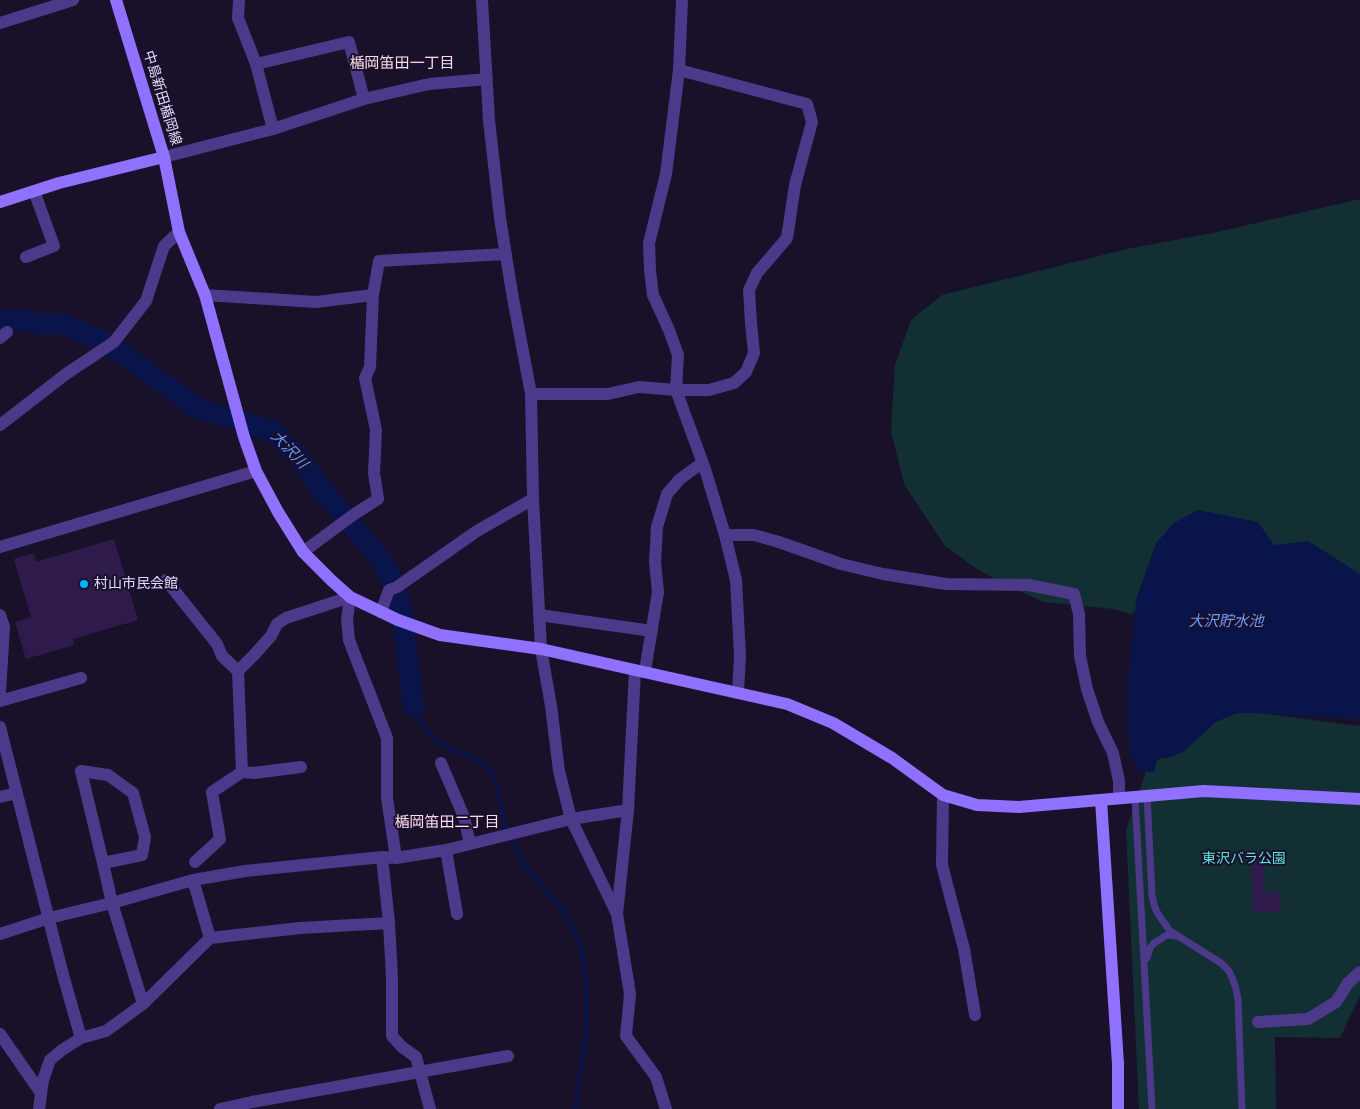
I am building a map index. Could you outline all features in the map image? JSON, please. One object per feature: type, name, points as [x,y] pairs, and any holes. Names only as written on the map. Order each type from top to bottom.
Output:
[{"type":"street","points":[[0,23],[73,0]]},
{"type":"street","name":"中島新田楯岡線","points":[[0,202],[59,183],[164,157],[116,0]]},
{"type":"street","points":[[239,0],[238,18],[256,64],[273,129]]},
{"type":"street","points":[[482,0],[489,120],[500,218],[531,394],[533,499],[541,649],[551,706],[559,771],[570,820],[617,914]]},
{"type":"street","points":[[682,0],[679,70],[666,174],[649,243],[650,270],[653,295],[678,355],[676,390],[725,534],[736,580],[740,656],[738,692]]},
{"type":"street","points":[[256,64],[349,42],[364,99]]},
{"type":"street","points":[[531,394],[608,394],[639,387],[709,390],[734,383],[746,372],[754,352],[750,323],[750,290],[757,273],[787,238],[795,185],[812,122],[807,104],[679,70]]},
{"type":"street","points":[[487,79],[429,84],[364,99],[273,129],[164,157],[179,232],[204,294],[244,438],[256,471],[278,512],[303,552],[350,597],[398,620],[440,635],[541,649],[787,704],[833,724],[892,758],[942,795],[976,805],[1019,807],[1204,791],[1360,799]]},
{"type":"street","points":[[26,256],[54,246],[34,191]]},
{"type":"street","points":[[0,425],[66,374],[114,342],[146,301],[164,246],[179,232]]},
{"type":"street","points":[[303,552],[378,499],[374,473],[376,430],[365,378],[370,368],[373,295],[379,261],[506,254]]},
{"type":"street","points":[[204,294],[316,302],[373,295]]},
{"type":"street","points":[[666,1109],[656,1077],[626,1036],[630,994],[617,914],[640,671],[652,631],[658,592],[655,562],[657,527],[667,494],[680,479],[702,463]]},
{"type":"street","points":[[0,547],[256,471]]},
{"type":"street","points":[[381,612],[393,588],[478,531],[533,499]]},
{"type":"street","points":[[725,534],[754,535],[841,564],[883,574],[946,584],[1029,585],[1074,594],[1079,614],[1080,656],[1087,689],[1098,722],[1113,754],[1119,781],[1119,798]]},
{"type":"street","points":[[166,580],[218,644],[222,656],[238,671],[242,772]]},
{"type":"street","points":[[238,671],[271,636],[277,624],[286,618],[350,597]]},
{"type":"street","points":[[350,597],[347,620],[349,640],[387,738],[387,798],[396,858]]},
{"type":"street","points":[[0,615],[4,628],[0,693]]},
{"type":"street","points":[[539,615],[652,631]]},
{"type":"street","points":[[0,701],[81,678]]},
{"type":"street","points":[[0,727],[63,975],[81,1038]]},
{"type":"street","points":[[441,763],[464,817],[470,844]]},
{"type":"street","points":[[195,862],[220,839],[212,792],[242,772],[254,773],[301,767]]},
{"type":"street","points":[[103,863],[142,855],[146,837],[133,793],[108,775],[81,771],[112,903],[142,1004]]},
{"type":"street","points":[[0,797],[17,793]]},
{"type":"street","points":[[942,795],[942,865],[964,949],[975,1015]]},
{"type":"street","points":[[1101,800],[1118,1064],[1118,1109]]},
{"type":"street","points":[[0,934],[49,918],[112,903],[193,880],[245,871],[382,857],[396,858],[446,850],[570,820],[628,810]]},
{"type":"street","points":[[446,850],[456,914]]},
{"type":"street","points":[[382,857],[389,923],[392,978],[392,1036],[416,1057],[430,1109]]},
{"type":"street","points":[[193,880],[210,938]]},
{"type":"street","points":[[39,1109],[41,1093],[50,1060],[81,1038],[106,1031],[142,1004],[210,938],[300,928],[389,923]]},
{"type":"street","points":[[1258,1022],[1308,1019],[1336,1002],[1348,983],[1360,972]]},
{"type":"street","points":[[0,1034],[41,1093]]},
{"type":"street","points":[[220,1109],[508,1056]]},
{"type":"lane","points":[[1141,797],[1152,895],[1160,919],[1176,936],[1221,963],[1229,971],[1235,985],[1238,999],[1242,1109]]},
{"type":"lane","points":[[1141,797],[1152,1109]]},
{"type":"lane","points":[[1146,976],[1147,957],[1154,942],[1165,936],[1176,936]]},
{"type":"green space","points":[[1360,199],[1360,586],[1178,602],[1130,614],[1114,609],[1044,602],[1007,586],[977,569],[945,546],[904,484],[891,431],[895,365],[911,320],[942,295],[1127,249],[1213,233]]},
{"type":"green space","name":"東沢バラ公園","points":[[1250,712],[1360,726],[1360,995],[1340,1038],[1275,1037],[1276,1109],[1139,1109],[1126,830],[1147,769],[1214,716]]},
{"type":"water","name":"大沢貯水池","points":[[1198,510],[1258,522],[1274,545],[1308,541],[1360,574],[1360,719],[1239,712],[1216,722],[1183,752],[1171,757],[1157,759],[1154,772],[1136,770],[1135,757],[1130,757],[1127,695],[1136,600],[1156,543],[1174,523]]},
{"type":"building","points":[[114,539],[138,620],[73,639],[74,645],[26,659],[15,622],[31,617],[14,559],[34,553],[36,562]]},
{"type":"building","points":[[1264,854],[1265,893],[1280,892],[1281,912],[1253,912],[1251,855]]},
{"type":"waterway","name":"大沢川","points":[[0,321],[21,320],[39,324],[63,324],[96,338],[122,354],[199,409],[271,430],[300,458],[321,489],[379,557],[390,575],[403,615],[414,707]]},
{"type":"waterway","points":[[414,707],[430,735],[442,745],[478,760],[487,766],[494,775],[506,828],[513,845],[526,867],[559,906],[573,927],[585,966],[587,993],[586,1033],[575,1109]]},
{"type":"place","name":"村山市民会館","points":[[84,584]]},
{"type":"district","name":"楯岡笛田一丁目","points":[[402,64]]},
{"type":"district","name":"楯岡笛田二丁目","points":[[447,823]]}]
